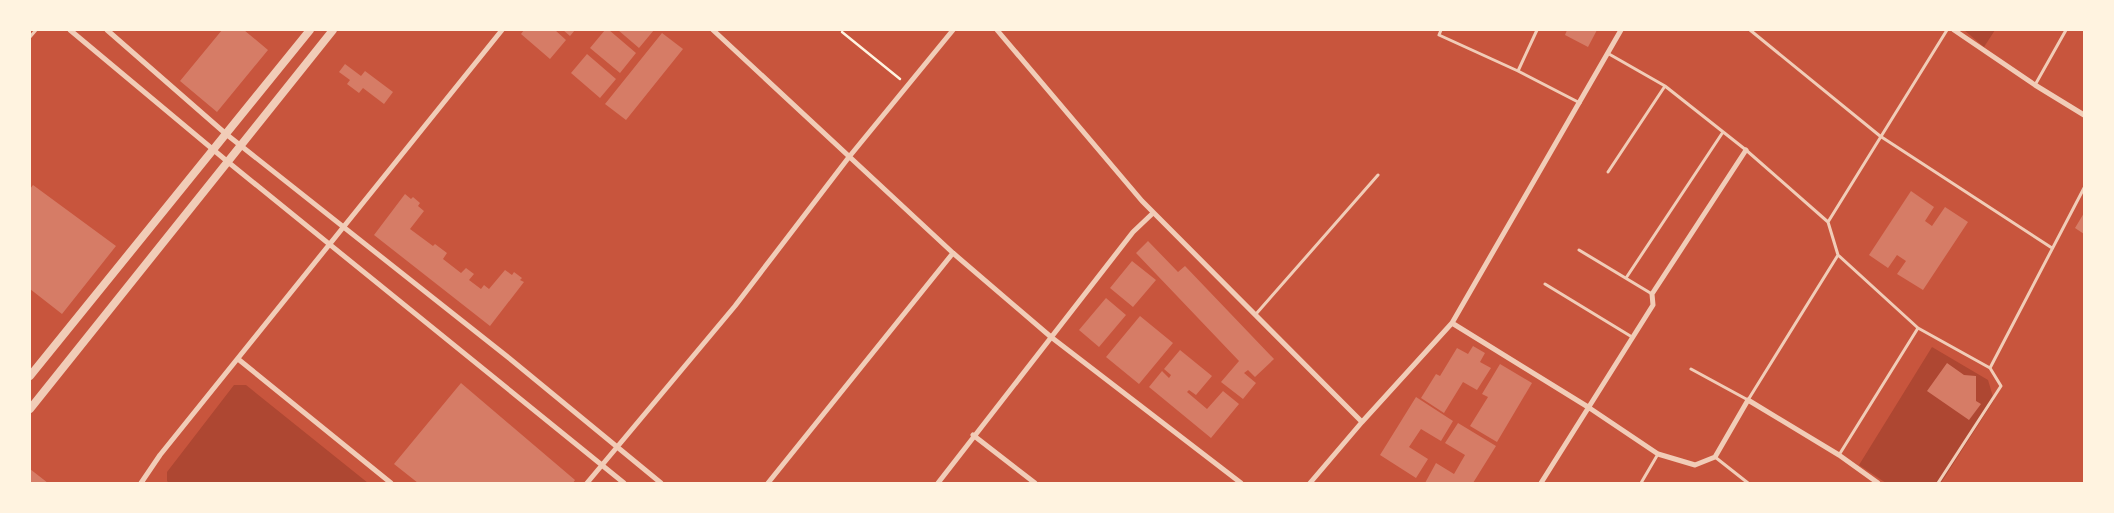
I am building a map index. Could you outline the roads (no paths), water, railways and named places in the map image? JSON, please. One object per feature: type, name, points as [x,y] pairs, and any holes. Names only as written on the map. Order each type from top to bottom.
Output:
[{"type":"street","points":[[70,30],[228,162],[624,483]]},
{"type":"street","points":[[107,30],[226,134],[509,358],[661,483]]},
{"type":"street","points":[[30,376],[310,30]]},
{"type":"street","points":[[30,409],[333,30]]},
{"type":"street","points":[[149,483],[142,481],[160,454],[502,30]]},
{"type":"street","points":[[713,30],[849,158],[1051,337],[1241,483]]},
{"type":"street","points":[[588,483],[729,313],[849,158],[953,30]]},
{"type":"street","points":[[997,30],[1153,213],[1362,422]]},
{"type":"street","points":[[1310,483],[1362,422],[1452,323],[1609,54],[1621,30]]},
{"type":"street","points":[[1954,30],[2035,85],[2084,115]]},
{"type":"street","points":[[1541,483],[1652,306],[1652,294],[1746,150]]},
{"type":"street","points":[[938,483],[1133,232],[1153,213]]},
{"type":"street","points":[[768,483],[953,252]]},
{"type":"street","points":[[1452,323],[1588,407],[1658,454],[1695,465],[1715,456],[1748,400],[1839,455],[1878,483]]},
{"type":"street","points":[[238,359],[391,483]]},
{"type":"street","points":[[974,435],[1035,483]]},
{"type":"lane","points":[[30,37],[36,30]]},
{"type":"lane","points":[[1441,30],[1439,35],[1518,71],[1580,103]]},
{"type":"lane","points":[[1518,71],[1537,30]]},
{"type":"lane","points":[[1750,30],[1880,136],[2052,248]]},
{"type":"lane","points":[[1828,222],[1947,30]]},
{"type":"lane","points":[[2035,85],[2066,30]]},
{"type":"lane","points":[[1609,54],[1665,86],[1746,150],[1828,222],[1838,255],[1918,328],[1990,368],[2002,386],[1938,483]]},
{"type":"lane","points":[[1608,172],[1665,86]]},
{"type":"lane","points":[[1626,278],[1723,132]]},
{"type":"lane","points":[[1256,314],[1378,175]]},
{"type":"lane","points":[[1990,368],[2084,188]]},
{"type":"lane","points":[[1579,250],[1652,294]]},
{"type":"lane","points":[[1691,369],[1748,400],[1838,255]]},
{"type":"lane","points":[[1545,284],[1632,337]]},
{"type":"lane","points":[[1839,455],[1918,328]]},
{"type":"lane","points":[[1641,483],[1658,454]]},
{"type":"lane","points":[[1715,456],[1748,483]]}]
